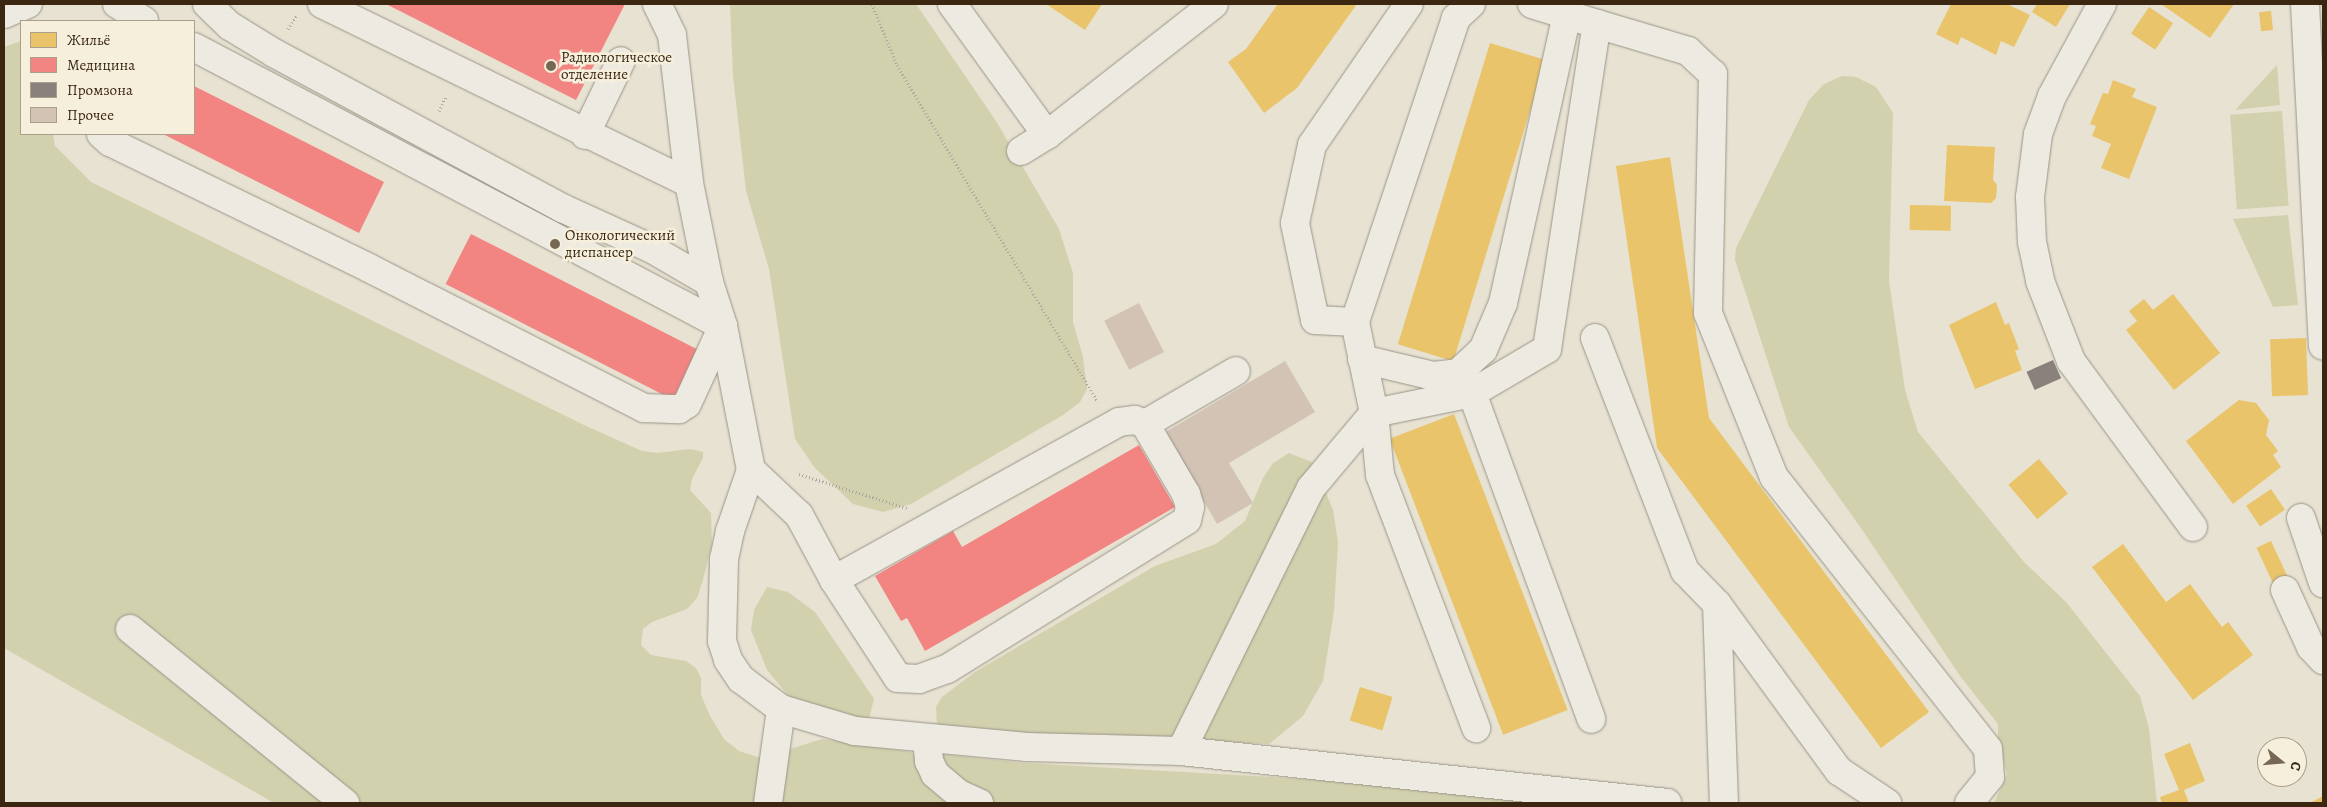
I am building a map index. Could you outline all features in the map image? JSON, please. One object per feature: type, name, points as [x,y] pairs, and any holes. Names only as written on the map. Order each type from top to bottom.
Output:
[{"type":"street","points":[[4,14],[28,4]]},
{"type":"street","points":[[117,4],[141,20]]},
{"type":"street","points":[[207,4],[230,26],[274,53],[428,134],[562,208],[652,249],[709,282]]},
{"type":"street","points":[[322,4],[585,135],[689,184]]},
{"type":"street","points":[[657,4],[672,35],[689,184],[709,282],[724,326],[759,477],[799,515],[834,580],[898,678],[919,679],[947,669],[1187,520],[1190,514],[1186,494],[1132,423]]},
{"type":"street","points":[[952,4],[1048,136]]},
{"type":"street","points":[[1021,151],[1048,136],[1214,4]]},
{"type":"street","points":[[1355,322],[1315,320],[1294,223],[1312,146],[1410,4]]},
{"type":"street","points":[[1471,4],[1456,18],[1355,322],[1374,412],[1380,474],[1476,728]]},
{"type":"street","points":[[1532,4],[1688,51],[1713,74],[1708,313],[1774,477],[1988,750],[1990,777],[1969,803]]},
{"type":"street","points":[[2102,4],[2052,96],[2038,134],[2030,197],[2032,242],[2040,281],[2071,361],[2193,527]]},
{"type":"street","points":[[2305,4],[2323,346]]},
{"type":"street","points":[[1362,359],[1434,376],[1458,372],[1483,350],[1503,303],[1567,14]]},
{"type":"street","points":[[1181,751],[1311,488],[1374,412],[1472,393],[1547,349],[1597,24]]},
{"type":"street","points":[[195,48],[724,326]]},
{"type":"street","points":[[585,135],[621,61]]},
{"type":"street","points":[[103,135],[110,142],[644,408],[678,410],[687,404],[724,326]]},
{"type":"street","points":[[1595,338],[1686,571],[1717,604],[1839,771],[1886,803]]},
{"type":"street","points":[[834,580],[944,519],[1236,371]]},
{"type":"street","points":[[1472,393],[1591,719]]},
{"type":"street","points":[[759,477],[730,531],[724,559],[722,641],[728,660],[741,679],[782,709],[855,730],[927,738],[1027,747],[1181,751],[1667,803]]},
{"type":"street","points":[[2301,518],[2323,583]]},
{"type":"street","points":[[2285,590],[2311,647],[2323,660]]},
{"type":"street","points":[[1717,604],[1724,803]]},
{"type":"street","points":[[130,628],[345,803]]},
{"type":"street","points":[[768,803],[782,709]]},
{"type":"street","points":[[927,738],[929,762],[935,774],[959,794],[979,803]]},
{"type":"path","points":[[872,4],[898,65],[1053,321],[1094,399],[1132,423]]},
{"type":"path","points":[[428,134],[458,72]]},
{"type":"path","points":[[759,477],[794,472],[944,519]]},
{"type":"green space","points":[[730,4],[916,4],[996,121],[1059,229],[1073,273],[1073,322],[1083,357],[1087,389],[1080,402],[1063,415],[911,504],[883,512],[853,504],[815,468],[795,439],[769,269],[746,191],[733,76]]},
{"type":"green space","points":[[20,41],[20,135],[53,135],[55,146],[91,182],[586,426],[642,451],[657,453],[690,449],[703,452],[703,458],[692,479],[690,490],[711,513],[712,544],[703,580],[697,598],[687,609],[652,622],[643,629],[641,645],[651,655],[686,661],[696,668],[701,678],[701,695],[710,716],[724,739],[739,751],[761,758],[822,739],[911,752],[957,803],[274,803],[4,648],[4,47]]},
{"type":"green space","points":[[2277,65],[2280,105],[2235,110]]},
{"type":"green space","points":[[1842,76],[1856,77],[1876,87],[1893,113],[1889,281],[1905,390],[1918,432],[2024,562],[2066,602],[2140,696],[2149,728],[2157,803],[1994,803],[2007,774],[1998,738],[1998,724],[1960,676],[1863,531],[1789,427],[1735,260],[1736,248],[1809,100],[1824,84]]},
{"type":"green space","points":[[2282,111],[2289,206],[2237,209],[2230,115]]},
{"type":"green space","points":[[2288,215],[2298,305],[2273,307],[2233,219]]},
{"type":"green space","points":[[1289,453],[1314,463],[1333,510],[1338,542],[1334,611],[1323,681],[1303,716],[1269,744],[1031,734],[941,728],[937,725],[936,707],[942,697],[975,672],[1155,566],[1216,544],[1245,521],[1263,478],[1273,463]]},
{"type":"green space","points":[[767,587],[788,592],[815,612],[874,699],[869,719],[859,723],[791,699],[767,670],[751,630],[754,610]]},
{"type":"green space","points":[[940,754],[1026,763],[1357,782],[1585,803],[993,803],[952,778]]},
{"type":"building: Жильё","points":[[1046,4],[1102,4],[1085,30]]},
{"type":"building: Жильё","points":[[1278,4],[1357,4],[1297,88],[1264,113],[1228,62],[1246,49]]},
{"type":"building: Жильё","points":[[1951,4],[2007,4],[2030,15],[2014,47],[2001,41],[1996,55],[1961,37],[1958,45],[1936,34]]},
{"type":"building: Жильё","points":[[2037,4],[2070,4],[2056,27],[2032,12]]},
{"type":"building: Жильё","points":[[2161,4],[2234,4],[2210,38]]},
{"type":"building: Жильё","points":[[2149,7],[2173,23],[2155,50],[2131,34]]},
{"type":"building: Жильё","points":[[2271,11],[2273,30],[2261,31],[2259,12]]},
{"type":"building: Жильё","points":[[1490,43],[1545,60],[1453,361],[1398,344]]},
{"type":"building: Жильё","points":[[2113,80],[2136,89],[2132,97],[2157,107],[2129,179],[2101,168],[2111,144],[2092,136],[2096,126],[2090,124],[2103,93],[2108,94]]},
{"type":"building: Жильё","points":[[1947,145],[1995,147],[1993,180],[1997,185],[1996,198],[1991,203],[1944,201]]},
{"type":"building: Жильё","points":[[1670,157],[1709,418],[1929,712],[1881,748],[1657,448],[1616,166]]},
{"type":"building: Жильё","points":[[1910,205],[1951,206],[1951,231],[1910,230]]},
{"type":"building: Жильё","points":[[2173,294],[2220,353],[2174,390],[2126,330],[2137,321],[2129,311],[2144,299],[2153,310]]},
{"type":"building: Жильё","points":[[1996,302],[2005,325],[2009,323],[2019,349],[2015,351],[2022,370],[1975,389],[1949,325]]},
{"type":"building: Жильё","points":[[2306,338],[2308,395],[2272,396],[2270,339]]},
{"type":"building: Жильё","points":[[2239,400],[2256,403],[2269,420],[2266,435],[2278,451],[2273,455],[2281,467],[2233,504],[2186,441]]},
{"type":"building: Жильё","points":[[1454,414],[1568,710],[1503,735],[1390,439]]},
{"type":"building: Жильё","points":[[2039,459],[2068,493],[2037,519],[2008,485]]},
{"type":"building: Жильё","points":[[2271,489],[2285,510],[2260,527],[2246,506]]},
{"type":"building: Жильё","points":[[2271,541],[2288,577],[2273,584],[2256,548]]},
{"type":"building: Жильё","points":[[2123,544],[2166,602],[2190,584],[2222,627],[2228,622],[2253,655],[2193,700],[2092,567]]},
{"type":"building: Жильё","points":[[1360,687],[1393,697],[1382,730],[1350,720]]},
{"type":"building: Жильё","points":[[2190,743],[2205,781],[2184,790],[2189,803],[2162,803],[2160,797],[2179,790],[2164,754]]},
{"type":"building: Жильё","points":[[2323,796],[2323,803],[2310,803]]},
{"type":"building: Медицина","name":"Радиологическое отделение","points":[[386,4],[625,4],[576,100]]},
{"type":"building: Медицина","points":[[195,87],[384,182],[359,233],[165,135],[195,135]]},
{"type":"building: Медицина","points":[[471,234],[704,353],[679,403],[446,284]]},
{"type":"building: Медицина","points":[[1139,445],[1175,507],[925,651],[907,618],[901,621],[875,576],[953,531],[962,547]]},
{"type":"building: Промзона","points":[[2053,360],[2061,378],[2035,390],[2027,372]]},
{"type":"building: Прочее","points":[[1139,303],[1164,352],[1129,370],[1104,321]]},
{"type":"building: Прочее","points":[[1285,361],[1315,412],[1229,463],[1253,503],[1217,524],[1164,433]]},
{"type":"place","name":"Радиологическое отделение","points":[[551,66]]},
{"type":"place","name":"Онкологический диспансер","points":[[555,244]]}]
